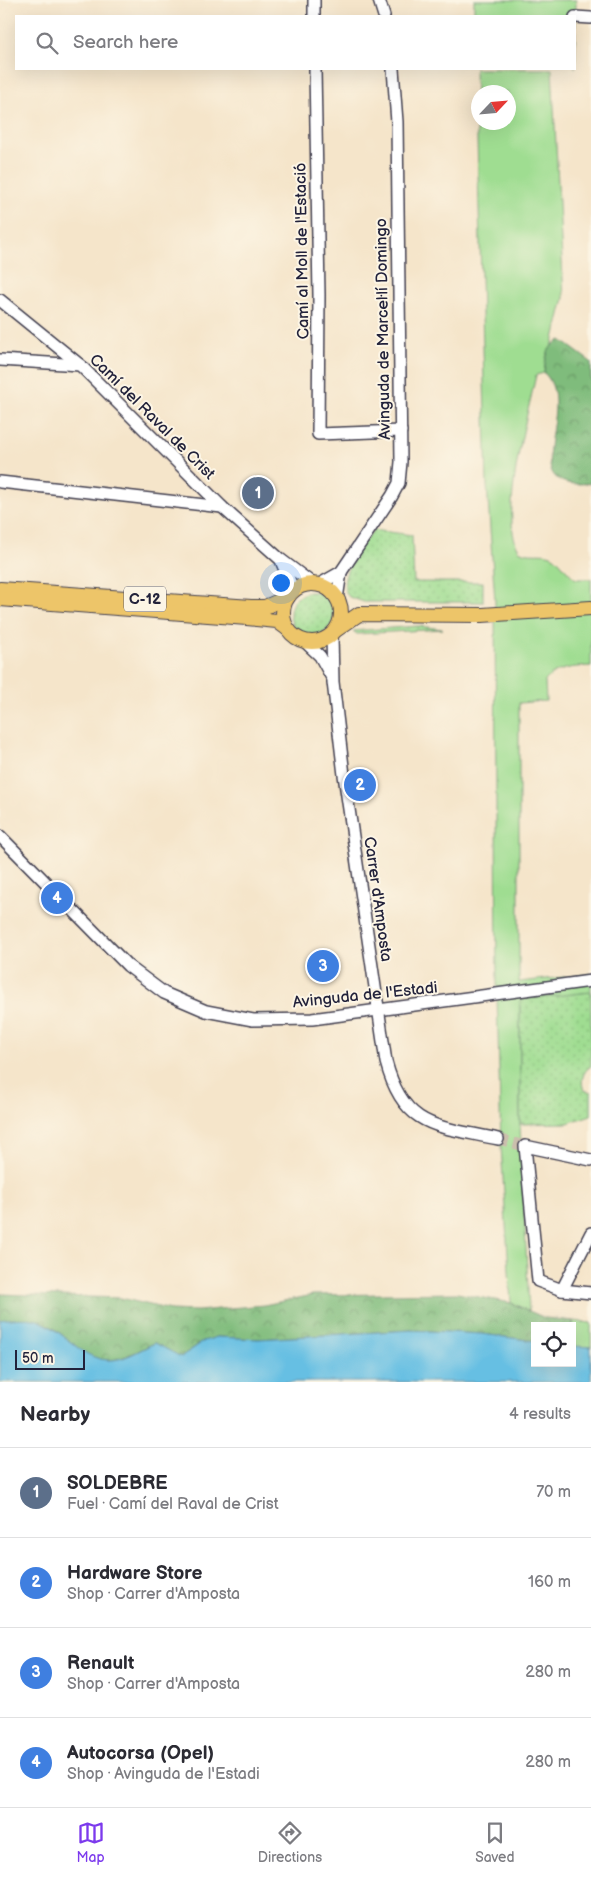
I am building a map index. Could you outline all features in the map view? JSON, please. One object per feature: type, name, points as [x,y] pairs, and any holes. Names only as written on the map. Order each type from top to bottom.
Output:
[{"type":"main road","name":"C-12","points":[[0,590],[265,607],[289,596],[300,587],[315,584]]},
{"type":"main road","points":[[315,584],[326,588],[338,601],[354,609],[359,614]]},
{"type":"main road","points":[[288,630],[283,610],[289,596]]},
{"type":"main road","name":"C-12","points":[[0,599],[277,621],[293,636],[304,641]]},
{"type":"main road","points":[[334,632],[341,612],[338,601]]},
{"type":"main road","points":[[304,641],[319,642],[359,614],[482,615],[591,608]]},
{"type":"street","points":[[314,0],[314,15]]},
{"type":"street","points":[[379,0],[384,15]]},
{"type":"street","points":[[576,17],[591,18]]},
{"type":"street","name":"Camí al Moll de l'Estació","points":[[315,70],[319,295],[318,434],[401,431]]},
{"type":"street","name":"Avinguda de Marcel·lí Domingo","points":[[341,572],[399,483],[401,431],[397,122],[394,70]]},
{"type":"street","name":"Camí del Raval de Crist","points":[[0,300],[80,366],[222,507],[280,559],[315,584]]},
{"type":"street","points":[[0,360],[80,366]]},
{"type":"street","points":[[0,482],[222,507]]},
{"type":"street","points":[[280,559],[291,584],[289,596]]},
{"type":"street","points":[[315,584],[341,572]]},
{"type":"street","points":[[338,601],[341,572]]},
{"type":"street","points":[[333,682],[334,632]]},
{"type":"street","points":[[304,641],[320,656],[333,682]]},
{"type":"street","name":"Carrer d'Amposta","points":[[333,682],[344,775],[378,1011],[392,1084],[402,1102],[414,1114],[429,1123],[498,1139]]},
{"type":"street","name":"Avinguda de l'Estadi","points":[[0,836],[128,966],[164,993],[206,1011],[253,1020],[312,1019],[591,981]]},
{"type":"street","points":[[591,1160],[526,1146],[538,1281],[562,1290],[591,1293]]},
{"type":"street","points":[[562,1290],[591,1233]]},
{"type":"green space","points":[[474,0],[576,0],[576,15],[474,15]]},
{"type":"green space","points":[[475,70],[552,70],[564,298],[553,343],[546,358],[544,373],[536,375],[522,439],[513,490],[513,535],[519,550],[527,553],[551,555],[576,579],[591,579],[591,666],[561,670],[550,676],[545,681],[546,701],[519,703],[519,982],[591,974],[591,992],[520,1001],[520,1124],[529,1311],[511,1303],[501,1146],[497,994],[495,601],[487,485],[477,130],[516,130],[516,85],[475,85]]},
{"type":"green space","points":[[561,340],[591,362],[591,483],[567,483],[554,475],[550,462],[550,445],[555,406],[553,388],[544,373],[546,358],[550,349]]},
{"type":"green space","points":[[373,530],[412,535],[414,582],[483,582],[483,602],[364,602],[349,597],[345,590],[344,581],[347,572],[356,553]]},
{"type":"green space","points":[[312,592],[324,596],[330,602],[334,614],[330,626],[324,632],[312,636],[300,632],[294,626],[290,614],[294,602],[300,596]]},
{"type":"green space","points":[[418,626],[443,629],[357,634],[353,631]]},
{"type":"green space","points":[[591,992],[591,1066],[584,1073],[582,1083],[584,1090],[591,1092],[591,1115],[568,1123],[520,1124],[520,1000]]},
{"type":"green space","points":[[457,1293],[511,1303],[545,1318],[573,1322],[531,1322],[531,1340],[482,1334],[412,1330],[258,1339],[217,1337],[204,1341],[180,1357],[155,1343],[126,1356],[108,1360],[88,1355],[45,1323],[18,1318],[0,1320],[0,1294],[121,1298],[171,1310],[197,1311],[264,1305],[313,1295]]},
{"type":"green space","points":[[573,1321],[591,1323],[591,1347],[576,1347],[576,1322]]},
{"type":"water","points":[[25,1318],[37,1320],[55,1330],[89,1355],[108,1360],[126,1357],[155,1343],[181,1357],[204,1341],[217,1337],[258,1339],[412,1330],[482,1334],[531,1340],[531,1367],[576,1367],[576,1346],[591,1347],[591,1382],[0,1382],[0,1320]]},
{"type":"tunnel","points":[[498,1139],[525,1146]]},
{"type":"place","name":"SOLDEBRE","points":[[258,493]]},
{"type":"place","name":"Hardware Store","points":[[360,785]]},
{"type":"place","name":"Autocorsa (Opel)","points":[[57,898]]},
{"type":"place","name":"Renault","points":[[323,966]]}]
